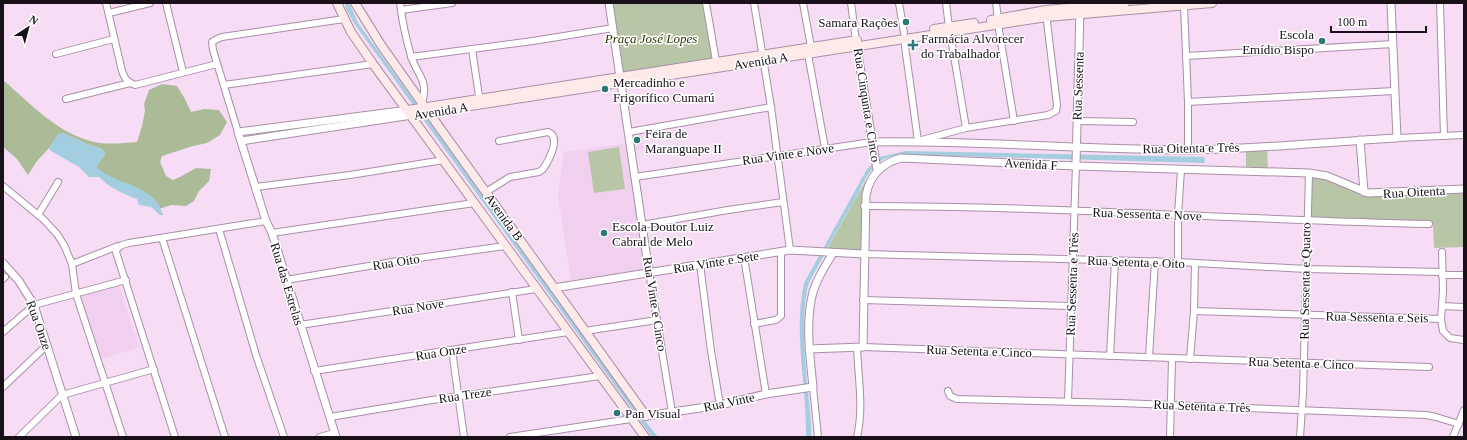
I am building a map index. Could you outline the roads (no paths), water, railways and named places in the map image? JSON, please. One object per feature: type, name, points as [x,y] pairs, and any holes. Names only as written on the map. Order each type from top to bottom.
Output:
[{"type":"main road","name":"Avenida B","points":[[337,3],[351,32],[411,112],[474,203],[645,437]]},
{"type":"main road","name":"Avenida B","points":[[355,3],[425,109],[646,416]]},
{"type":"main road","name":"Avenida A","points":[[1080,10],[1125,3]]},
{"type":"main road","name":"Avenida A","points":[[411,112],[949,29],[998,21],[1046,10],[1080,10],[1212,3]]},
{"type":"main road","name":"Avenida A","points":[[622,80],[716,61],[762,58]]},
{"type":"main road","points":[[631,418],[646,416]]},
{"type":"street","points":[[106,3],[124,75],[126,80],[130,83],[135,85],[217,64]]},
{"type":"street","points":[[109,13],[150,3]]},
{"type":"street","points":[[166,3],[183,72]]},
{"type":"street","points":[[400,3],[411,57],[423,80],[425,109]]},
{"type":"street","points":[[401,10],[452,3]]},
{"type":"street","name":"Rua Vinte e Cinco","points":[[609,3],[622,80],[634,177],[650,272],[656,320],[672,412]]},
{"type":"street","points":[[706,3],[716,61]]},
{"type":"street","points":[[754,3],[771,107],[790,250]]},
{"type":"street","points":[[804,3],[825,148]]},
{"type":"street","points":[[851,3],[856,43]]},
{"type":"street","points":[[899,3],[918,141],[966,128],[1014,121],[1053,113],[1057,109],[1046,10]]},
{"type":"street","points":[[946,3],[966,128]]},
{"type":"street","points":[[996,3],[1014,121]]},
{"type":"street","points":[[1391,3],[1396,138]]},
{"type":"street","points":[[1440,3],[1444,136]]},
{"type":"street","points":[[1183,4],[1188,102],[1188,150]]},
{"type":"street","name":"Rua Sessenta","points":[[1076,165],[1080,10]]},
{"type":"street","points":[[238,132],[217,64],[212,42],[217,39],[344,19]]},
{"type":"street","points":[[411,57],[613,28]]},
{"type":"street","points":[[56,54],[114,39]]},
{"type":"street","name":"Rua Cinqunta e Cinco","points":[[856,43],[877,168]]},
{"type":"street","points":[[1186,56],[1393,44]]},
{"type":"street","points":[[472,49],[480,102]]},
{"type":"street","points":[[224,85],[374,64]]},
{"type":"street","points":[[66,99],[130,83]]},
{"type":"street","points":[[1188,102],[1394,90]]},
{"type":"street","points":[[629,132],[771,107]]},
{"type":"street","name":"Avenida A","points":[[238,132],[411,112]]},
{"type":"street","name":"Avenida A","points":[[240,141],[411,112]]},
{"type":"street","points":[[1077,121],[1133,122]]},
{"type":"street","name":"Rua das Estrelas","points":[[238,132],[266,220],[272,233],[335,435]]},
{"type":"street","points":[[486,192],[510,178],[543,170],[554,145],[552,134],[548,132],[499,141]]},
{"type":"street","name":"Rua Oitenta e Três","points":[[918,141],[1076,149],[1188,150],[1464,135]]},
{"type":"street","points":[[1360,140],[1364,192]]},
{"type":"street","name":"Rua Vinte e Nove","points":[[634,177],[872,142],[918,141]]},
{"type":"street","name":"Avenida F","points":[[857,437],[861,407],[860,347],[863,300],[864,206],[867,188],[877,168],[892,160],[901,158],[1181,170],[1309,173],[1327,176],[1364,192]]},
{"type":"street","points":[[256,187],[350,175],[444,160]]},
{"type":"street","name":"Rua Sessenta e Três","points":[[1068,401],[1076,165]]},
{"type":"street","points":[[1178,262],[1178,215],[1181,170]]},
{"type":"street","name":"Rua Sessenta e Quatro","points":[[1300,437],[1304,363],[1304,315],[1309,173]]},
{"type":"street","points":[[38,215],[58,182]]},
{"type":"street","points":[[3,186],[38,215],[57,234],[64,244],[72,264],[76,294],[123,437]]},
{"type":"street","name":"Rua Oitenta","points":[[1364,192],[1379,193],[1464,190]]},
{"type":"street","points":[[642,225],[783,202]]},
{"type":"street","points":[[272,233],[474,203]]},
{"type":"street","name":"Rua Sessenta e Nove","points":[[864,206],[1074,211],[1429,224]]},
{"type":"street","points":[[72,264],[117,249],[129,243],[266,220]]},
{"type":"street","points":[[219,229],[256,355],[284,437]]},
{"type":"street","points":[[162,238],[225,437]]},
{"type":"street","name":"Rua Oito","points":[[286,280],[404,260],[505,246]]},
{"type":"street","points":[[117,249],[175,437]]},
{"type":"street","name":"Rua Vinte e Sete","points":[[554,288],[790,250],[832,253]]},
{"type":"street","points":[[754,324],[776,320],[781,316],[781,252]]},
{"type":"street","points":[[1442,252],[1441,319],[1443,331],[1446,336],[1450,338],[1464,340]]},
{"type":"street","points":[[818,437],[809,349],[811,302],[813,292],[832,253]]},
{"type":"street","name":"Rua Setenta e Oito","points":[[832,253],[1155,261],[1464,275]]},
{"type":"street","points":[[744,257],[766,394]]},
{"type":"street","points":[[1110,356],[1115,261]]},
{"type":"street","points":[[1149,357],[1155,261]]},
{"type":"street","name":"Rua Onze","points":[[3,263],[19,281],[34,305],[76,437]]},
{"type":"street","points":[[1190,359],[1194,311],[1195,263]]},
{"type":"street","points":[[700,264],[711,351],[720,404]]},
{"type":"street","points":[[3,332],[34,305],[126,280]]},
{"type":"street","name":"Rua Nove","points":[[300,325],[536,289]]},
{"type":"street","points":[[512,292],[519,340]]},
{"type":"street","points":[[863,300],[1071,306]]},
{"type":"street","points":[[1442,306],[1464,307]]},
{"type":"street","name":"Rua Sessenta e Seis","points":[[1194,311],[1441,319]]},
{"type":"street","points":[[585,331],[656,320]]},
{"type":"street","name":"Rua Onze","points":[[314,371],[568,332]]},
{"type":"street","points":[[3,388],[47,345]]},
{"type":"street","name":"Rua Setenta e Cinco","points":[[809,349],[860,347],[1430,367]]},
{"type":"street","points":[[452,350],[464,437]]},
{"type":"street","points":[[1170,437],[1172,359]]},
{"type":"street","points":[[19,437],[26,434],[62,395],[154,369]]},
{"type":"street","name":"Rua Treze","points":[[330,417],[600,376]]},
{"type":"street","name":"Rua Vinte","points":[[646,416],[812,387]]},
{"type":"street","name":"Rua Setenta e Três","points":[[948,391],[950,396],[957,399],[1068,401],[1426,415],[1459,424]]},
{"type":"street","points":[[1453,437],[1464,410]]},
{"type":"street","points":[[510,437],[631,418]]},
{"type":"street","points":[[320,437],[335,435]]},
{"type":"water","points":[[345,3],[349,3],[358,23],[632,404],[658,437],[652,437],[649,433],[354,23],[346,9]]},
{"type":"water","points":[[63,133],[102,149],[105,154],[96,167],[110,177],[142,190],[150,195],[157,202],[163,215],[160,215],[151,207],[139,205],[137,199],[117,190],[99,177],[89,177],[79,167],[51,151],[49,148],[57,135]]},
{"type":"water","points":[[906,151],[1204,157],[1205,163],[915,155],[893,156],[883,159],[871,170],[864,181],[808,287],[804,315],[804,341],[811,420],[811,437],[806,437],[800,341],[801,302],[804,283],[867,169],[880,157]]},
{"type":"place","name":"Samara Rações","points":[[906,22]]},
{"type":"place","name":"Escola Emídio Bispo","points":[[1322,41]]},
{"type":"place","name":"Farmácia Alvorecer do Trabalhador","points":[[913,45]]},
{"type":"place","name":"Mercadinho e Frigorífico Cumarú","points":[[605,89]]},
{"type":"place","name":"Feira de Maranguape II","points":[[637,140]]},
{"type":"place","name":"Escola Doutor Luiz Cabral de Melo","points":[[604,233]]},
{"type":"place","name":"Pan Visual","points":[[617,413]]},
{"type":"park label","name":"Praça José Lopes","points":[[651,38]]}]
